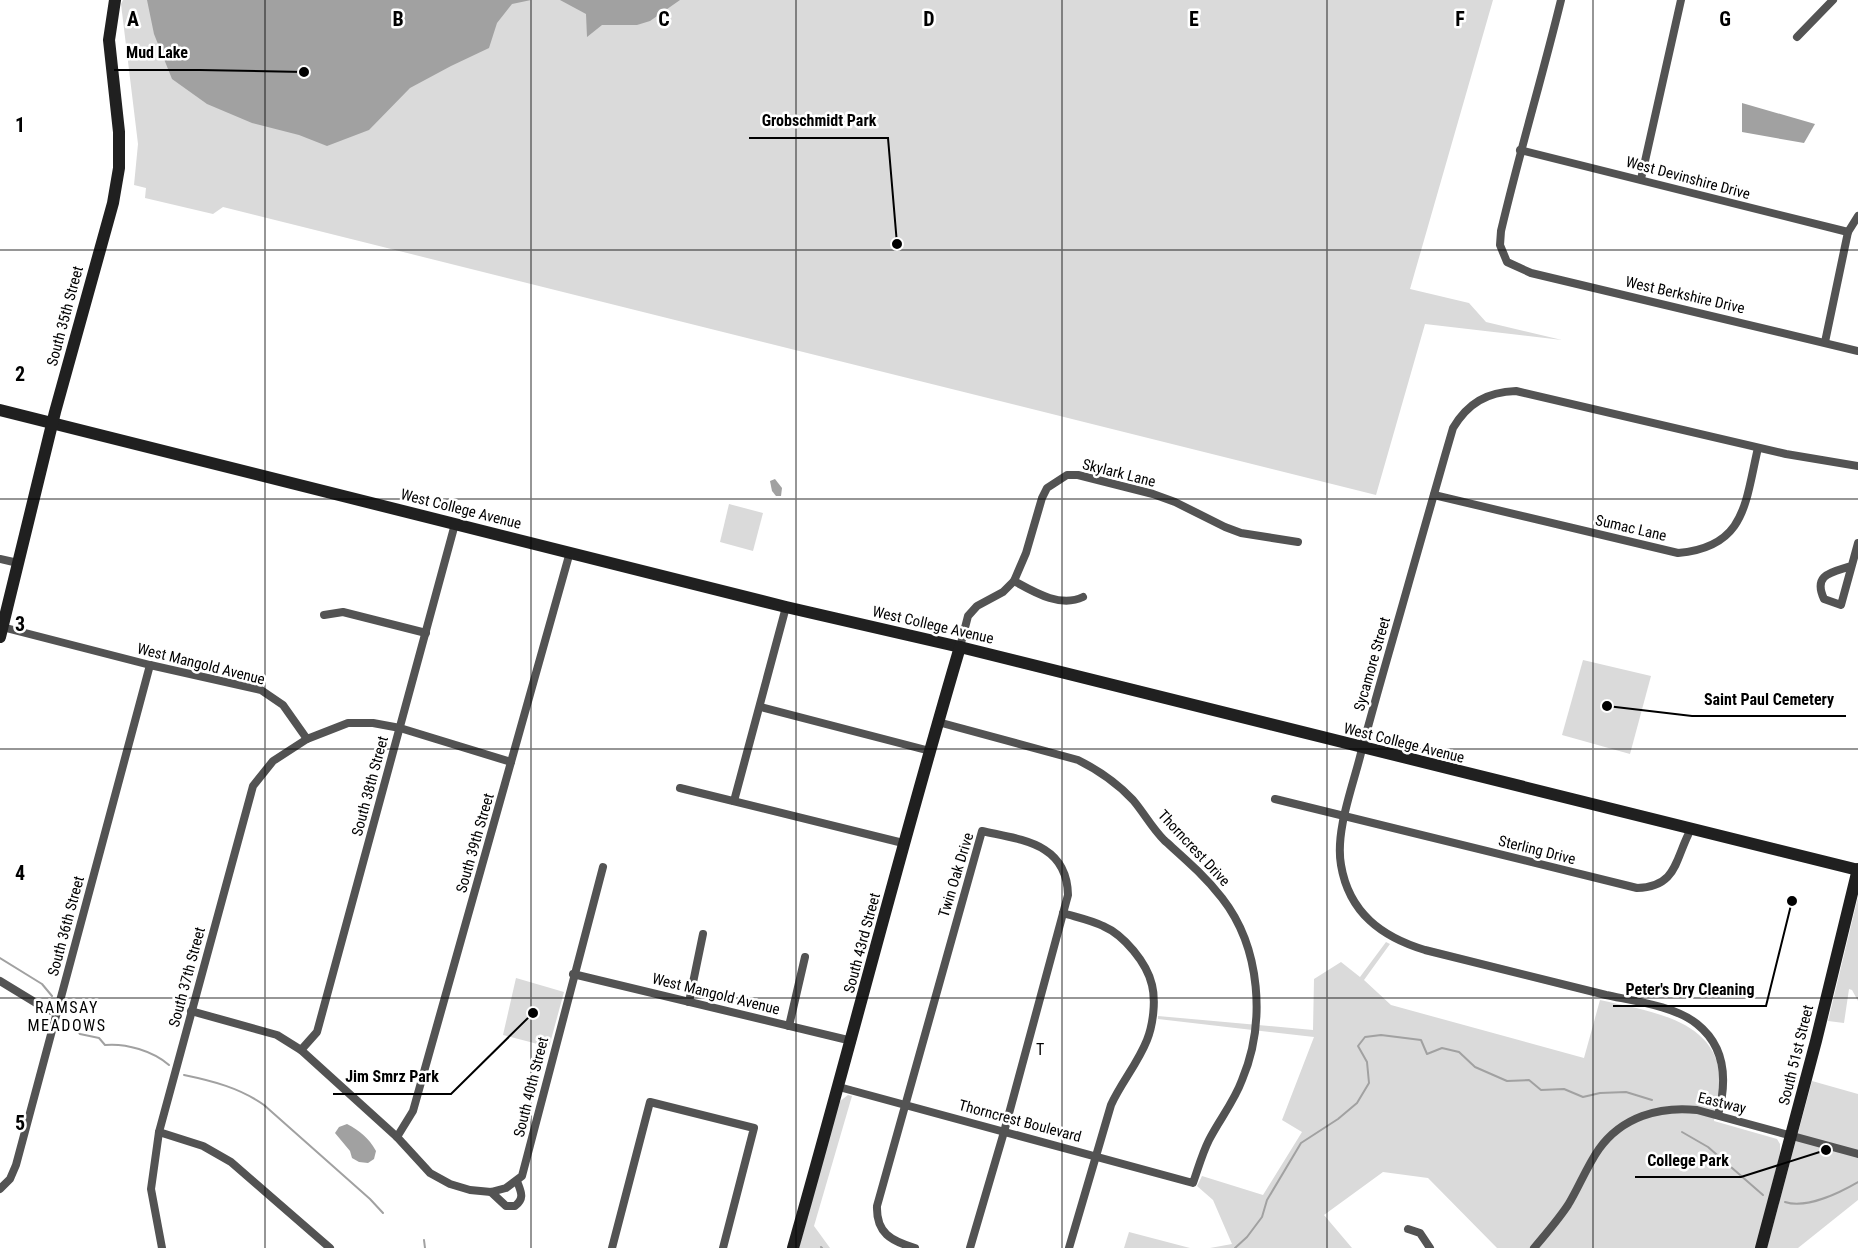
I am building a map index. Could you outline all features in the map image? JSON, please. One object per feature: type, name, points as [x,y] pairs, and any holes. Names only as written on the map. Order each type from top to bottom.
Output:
[{"type":"street","name":"South 35th Street","points":[[1,632],[52,422],[113,203],[119,168],[119,132],[109,40],[115,0]]},
{"type":"street","points":[[1520,150],[1534,108],[1561,0]]},
{"type":"street","points":[[1641,179],[1681,0]]},
{"type":"street","points":[[1797,37],[1833,0]]},
{"type":"street","name":"West Devinshire Drive","points":[[1520,150],[1848,232]]},
{"type":"street","name":"West Berkshire Drive","points":[[1520,150],[1501,231],[1500,245],[1507,262],[1531,273],[1858,351]]},
{"type":"street","points":[[1825,342],[1848,232],[1858,216]]},
{"type":"street","name":"Sycamore Street","points":[[1718,1115],[1725,1081],[1723,1065],[1708,1036],[1697,1024],[1684,1016],[1425,950],[1386,935],[1358,907],[1345,880],[1340,857],[1345,816],[1454,428],[1460,416],[1477,401],[1486,396],[1516,391],[1794,456],[1858,466]]},
{"type":"street","name":"West College Avenue","points":[[0,410],[786,607],[960,646],[1858,870]]},
{"type":"street","name":"Sumac Lane","points":[[1434,495],[1678,553],[1697,551],[1708,548],[1724,538],[1735,526],[1744,506],[1758,448]]},
{"type":"street","name":"Skylark Lane","points":[[960,646],[968,616],[977,606],[1003,592],[1014,580],[1026,553],[1047,488],[1067,475],[1153,494],[1241,533],[1298,542]]},
{"type":"street","name":"South 38th Street","points":[[301,1050],[318,1032],[455,524]]},
{"type":"street","points":[[1851,566],[1828,572],[1823,578],[1821,592],[1824,599],[1840,605],[1858,543]]},
{"type":"street","name":"South 39th Street","points":[[397,1137],[413,1111],[570,552]]},
{"type":"street","points":[[0,559],[18,563]]},
{"type":"street","points":[[1014,580],[1040,595],[1052,598],[1076,601],[1083,597]]},
{"type":"street","points":[[734,801],[786,607]]},
{"type":"street","points":[[324,615],[343,612],[426,633]]},
{"type":"street","name":"West Mangold Avenue","points":[[1,632],[261,690],[283,705],[307,739]]},
{"type":"street","name":"South 43rd Street","points":[[793,1248],[852,1041],[903,843],[960,646]]},
{"type":"street","name":"South 36th Street","points":[[0,1189],[10,1179],[16,1165],[150,665]]},
{"type":"street","points":[[760,707],[930,751]]},
{"type":"street","name":"Thorncrest Drive","points":[[938,722],[1078,760],[1095,768],[1132,800],[1162,838],[1195,866],[1224,900],[1243,934],[1256,976],[1256,1026],[1252,1052],[1230,1106],[1209,1140],[1193,1183]]},
{"type":"street","points":[[307,739],[348,723],[372,723],[400,728],[511,762]]},
{"type":"street","name":"South 37th Street","points":[[162,1248],[151,1189],[159,1132],[253,786],[273,761],[307,739]]},
{"type":"street","points":[[680,788],[903,843]]},
{"type":"street","name":"Sterling Drive","points":[[1275,799],[1637,888],[1658,885],[1673,872],[1682,845],[1691,829]]},
{"type":"street","name":"Twin Oak Drive","points":[[904,1103],[982,831],[1034,843],[1055,856],[1068,882],[1068,895],[970,1248]]},
{"type":"street","name":"South 40th Street","points":[[491,1192],[506,1206],[515,1206],[521,1202],[520,1178],[603,867]]},
{"type":"street","name":"South 51st Street","points":[[1761,1248],[1858,870]]},
{"type":"street","points":[[1063,914],[1104,926],[1117,935],[1143,965],[1152,986],[1152,1023],[1148,1039],[1111,1105],[1069,1248]]},
{"type":"street","points":[[689,1002],[703,934]]},
{"type":"street","points":[[789,1026],[805,957]]},
{"type":"street","name":"West Mangold Avenue","points":[[573,974],[852,1041]]},
{"type":"street","points":[[0,981],[46,1009],[57,1013]]},
{"type":"street","points":[[191,1011],[277,1035],[301,1050],[397,1137],[430,1173],[450,1184],[470,1190],[491,1192],[506,1188],[520,1178]]},
{"type":"street","name":"Thorncrest Boulevard","points":[[839,1087],[1193,1183]]},
{"type":"street","points":[[613,1248],[650,1102],[754,1128],[723,1248]]},
{"type":"street","points":[[904,1103],[877,1206],[877,1215],[879,1226],[887,1236],[899,1244],[915,1248]]},
{"type":"street","name":"Eastway","points":[[1534,1248],[1569,1204],[1599,1149],[1621,1127],[1640,1116],[1670,1109],[1697,1110],[1858,1155]]},
{"type":"street","points":[[159,1132],[203,1146],[231,1162],[330,1248]]},
{"type":"street","points":[[1408,1229],[1420,1233],[1430,1248]]},
{"type":"shaded area","points":[[123,0],[1493,0],[1410,289],[1469,303],[1486,322],[1562,340],[1425,324],[1376,495],[223,207],[213,214],[145,198],[146,188],[134,185],[138,144],[121,4]]},
{"type":"shaded area","points":[[147,0],[531,0],[512,4],[497,23],[489,48],[410,88],[369,130],[327,146],[299,135],[252,123],[207,104],[172,79],[154,34]]},
{"type":"shaded area","points":[[560,0],[680,0],[650,21],[637,25],[602,25],[587,37],[586,14]]},
{"type":"shaded area","points":[[1742,103],[1815,124],[1804,143],[1742,132]]},
{"type":"shaded area","points":[[775,479],[782,488],[781,496],[776,496],[772,491],[770,481]]},
{"type":"shaded area","points":[[729,504],[763,513],[753,551],[720,542]]},
{"type":"shaded area","points":[[1583,660],[1651,676],[1630,754],[1562,735]]},
{"type":"shaded area","points":[[1858,897],[1858,1001],[1849,989],[1844,1023],[1828,1021]]},
{"type":"shaded area","points":[[1386,942],[1390,944],[1364,980],[1391,1005],[1584,1058],[1600,1000],[1658,1014],[1693,1030],[1707,1043],[1716,1059],[1720,1085],[1714,1121],[1777,1139],[1780,1144],[1780,1153],[1756,1248],[1497,1248],[1428,1178],[1383,1172],[1324,1215],[1352,1248],[1210,1248],[1232,1244],[1213,1200],[1197,1186],[1202,1176],[1263,1195],[1302,1132],[1282,1120],[1314,1037],[1158,1019],[1158,1016],[1313,1030],[1314,979],[1341,962],[1360,977]]},
{"type":"shaded area","points":[[516,978],[564,992],[549,1047],[503,1035]]},
{"type":"shaded area","points":[[1812,1081],[1858,1094],[1858,1200],[1798,1248],[1767,1248]]},
{"type":"shaded area","points":[[848,1095],[852,1096],[814,1226],[830,1248],[799,1248],[839,1102]]},
{"type":"shaded area","points":[[347,1124],[363,1135],[376,1151],[374,1159],[368,1163],[352,1158],[350,1151],[335,1133],[339,1127]]},
{"type":"shaded area","points":[[1129,1232],[1190,1248],[1124,1248]]},
{"type":"waterway","points":[[0,958],[42,984],[52,996]]},
{"type":"waterway","points":[[68,1022],[80,1034],[99,1038],[105,1045],[122,1045],[139,1049],[169,1065]]},
{"type":"waterway","points":[[1235,1248],[1247,1237],[1262,1217],[1267,1200],[1301,1143],[1338,1119],[1357,1103],[1369,1083],[1367,1062],[1358,1046],[1365,1037],[1381,1035],[1421,1040],[1427,1054],[1442,1048],[1459,1052],[1475,1067],[1507,1081],[1529,1080],[1541,1090],[1564,1089],[1583,1097],[1600,1093],[1626,1092],[1652,1100]]},
{"type":"waterway","points":[[184,1075],[226,1086],[264,1105],[383,1213]]},
{"type":"waterway","points":[[1682,1132],[1708,1147],[1763,1195]]},
{"type":"waterway","points":[[1785,1202],[1793,1204],[1812,1202],[1858,1182]]},
{"type":"waterway","points":[[424,1240],[425,1248]]},
{"type":"place","name":"Mud Lake","points":[[304,72]]},
{"type":"place","name":"Grobschmidt Park","points":[[897,244]]},
{"type":"place","name":"Saint Paul Cemetery","points":[[1607,706]]},
{"type":"place","name":"Peter's Dry Cleaning","points":[[1792,901]]},
{"type":"place","name":"Jim Smrz Park","points":[[533,1013]]},
{"type":"place","name":"College Park","points":[[1826,1150]]},
{"type":"district","name":"RAMSAY MEADOWS","points":[[67,1016]]},
{"type":"district","name":"T","points":[[1041,1049]]}]
